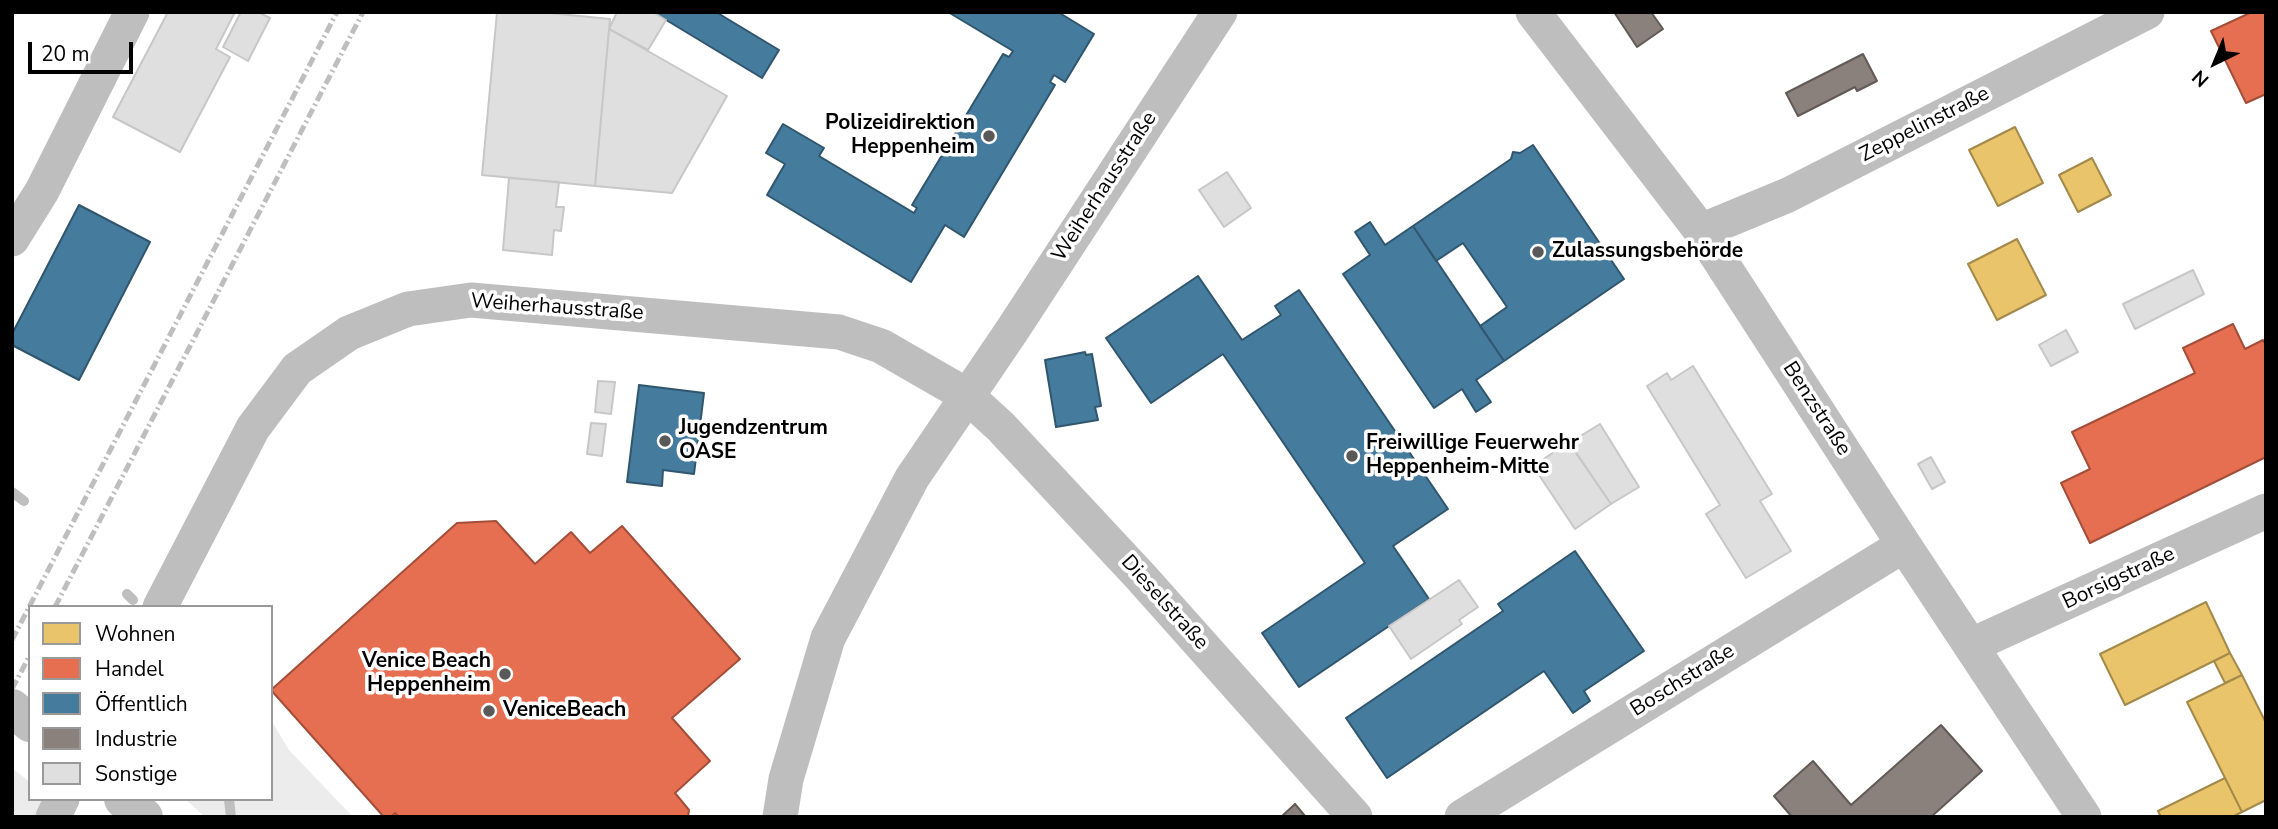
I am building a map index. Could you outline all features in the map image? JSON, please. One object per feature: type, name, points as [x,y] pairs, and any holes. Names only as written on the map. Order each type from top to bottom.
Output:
[{"type":"street","points":[[12,239],[42,191],[132,12]]},
{"type":"street","name":"Weiherhausstraße","points":[[780,817],[786,779],[828,638],[912,478],[1013,329],[1220,12]]},
{"type":"street","name":"Benzstraße","points":[[1533,12],[1701,231],[2084,817]]},
{"type":"street","name":"Zeppelinstraße","points":[[1701,231],[1788,195],[2147,12]]},
{"type":"street","name":"Weiherhausstraße","points":[[161,605],[253,428],[298,369],[349,332],[408,309],[471,299],[839,332],[881,346],[966,395]]},
{"type":"street","name":"Dieselstraße","points":[[966,395],[1001,427],[1140,576],[1355,817]]},
{"type":"street","name":"Borsigstraße","points":[[1972,645],[2266,511]]},
{"type":"street","name":"Boschstraße","points":[[1462,817],[1904,545]]},
{"type":"street","points":[[12,708],[28,721]]},
{"type":"street","points":[[53,817],[61,801]]},
{"type":"shaded area","points":[[273,723],[289,750],[353,817],[205,817],[187,801],[273,801]]},
{"type":"shaded area","points":[[12,768],[28,780],[28,801],[45,801],[37,817],[12,817]]},
{"type":"building: Wohnen","points":[[2015,127],[2043,183],[1998,206],[1969,150]]},
{"type":"building: Wohnen","points":[[2092,158],[2111,195],[2078,212],[2059,175]]},
{"type":"building: Wohnen","points":[[2017,239],[2046,295],[1997,320],[1968,264]]},
{"type":"building: Wohnen","points":[[2206,602],[2230,653],[2125,705],[2100,654]]},
{"type":"building: Wohnen","points":[[2230,653],[2242,675],[2225,683],[2214,661]]},
{"type":"building: Wohnen","points":[[2242,675],[2266,723],[2266,800],[2242,812],[2187,702]]},
{"type":"building: Wohnen","points":[[2225,778],[2242,812],[2232,817],[2161,817],[2158,811]]},
{"type":"building: Handel","points":[[2252,12],[2266,12],[2266,94],[2246,103],[2211,31]]},
{"type":"building: Handel","points":[[2233,324],[2245,349],[2263,340],[2266,345],[2266,457],[2090,543],[2061,483],[2090,469],[2072,432],[2195,373],[2183,348]]},
{"type":"building: Handel","name":"Venice Beach Heppenheim","points":[[496,521],[535,564],[571,532],[590,553],[622,526],[740,659],[672,718],[710,761],[675,793],[689,810],[688,817],[399,817],[395,813],[391,817],[384,817],[273,692],[273,688],[457,523]]},
{"type":"building: Öffentlich","points":[[653,12],[716,12],[779,50],[762,78]]},
{"type":"building: Öffentlich","name":"Polizeidirektion Heppenheim","points":[[948,12],[1058,12],[1094,34],[1065,82],[1054,75],[1050,82],[1055,85],[964,237],[945,225],[911,282],[767,195],[785,164],[766,153],[783,124],[824,148],[819,156],[914,213],[917,208],[912,205],[1003,54],[1009,57],[1013,51]]},
{"type":"building: Öffentlich","name":"Zulassungsbehörde","points":[[1533,145],[1624,279],[1504,361],[1480,326],[1507,307],[1463,243],[1436,261],[1413,226],[1511,159],[1513,152],[1520,153]]},
{"type":"building: Öffentlich","points":[[79,205],[150,242],[79,380],[12,345],[12,334]]},
{"type":"building: Öffentlich","points":[[1370,222],[1385,245],[1413,226],[1504,361],[1476,380],[1491,402],[1476,412],[1462,389],[1434,408],[1343,274],[1370,255],[1355,232]]},
{"type":"building: Öffentlich","name":"Freiwillige Feuerwehr Heppenheim-Mitte","points":[[1198,276],[1242,340],[1281,315],[1275,306],[1299,290],[1448,509],[1393,546],[1429,599],[1299,687],[1262,633],[1365,563],[1223,354],[1151,403],[1106,338]]},
{"type":"building: Öffentlich","points":[[1085,352],[1086,355],[1092,354],[1101,406],[1095,407],[1098,420],[1056,427],[1045,360]]},
{"type":"building: Öffentlich","name":"Jugendzentrum OASE","points":[[639,385],[704,393],[694,474],[663,470],[662,486],[627,482]]},
{"type":"building: Öffentlich","points":[[1575,551],[1644,651],[1584,691],[1590,701],[1573,713],[1544,671],[1387,778],[1346,718],[1503,611],[1498,604]]},
{"type":"building: Industrie","points":[[1614,12],[1651,12],[1663,29],[1637,47]]},
{"type":"building: Industrie","points":[[1863,54],[1877,81],[1857,91],[1855,87],[1798,116],[1786,93]]},
{"type":"building: Industrie","points":[[1941,725],[1982,771],[1931,817],[1792,817],[1774,796],[1813,761],[1851,805]]},
{"type":"building: Industrie","points":[[1295,804],[1305,816],[1281,817]]},
{"type":"building: Sonstige","points":[[168,12],[235,12],[216,49],[230,57],[180,152],[113,117]]},
{"type":"building: Sonstige","points":[[241,12],[258,12],[270,18],[248,61],[223,47]]},
{"type":"building: Sonstige","points":[[497,12],[539,12],[610,19],[595,186],[482,175]]},
{"type":"building: Sonstige","points":[[617,12],[653,12],[666,20],[648,50],[609,29]]},
{"type":"building: Sonstige","points":[[609,29],[727,96],[672,193],[595,186]]},
{"type":"building: Sonstige","points":[[1227,172],[1251,208],[1224,227],[1199,190]]},
{"type":"building: Sonstige","points":[[509,178],[559,182],[556,207],[564,207],[561,231],[554,230],[552,255],[503,250]]},
{"type":"building: Sonstige","points":[[2193,270],[2204,294],[2135,329],[2123,304]]},
{"type":"building: Sonstige","points":[[2066,330],[2078,352],[2051,366],[2039,345]]},
{"type":"building: Sonstige","points":[[1693,366],[1772,494],[1760,501],[1791,551],[1746,578],[1706,514],[1720,505],[1647,386],[1667,373],[1671,380]]},
{"type":"building: Sonstige","points":[[598,381],[615,382],[611,414],[595,412]]},
{"type":"building: Sonstige","points":[[591,423],[606,424],[602,456],[587,454]]},
{"type":"building: Sonstige","points":[[1600,424],[1639,487],[1611,504],[1569,443]]},
{"type":"building: Sonstige","points":[[1569,442],[1611,504],[1575,529],[1533,466]]},
{"type":"building: Sonstige","points":[[1931,457],[1945,482],[1932,489],[1918,464]]},
{"type":"building: Sonstige","points":[[1459,580],[1478,607],[1459,620],[1462,624],[1411,659],[1389,626]]},
{"type":"waterway","points":[[12,492],[24,501]]},
{"type":"waterway","points":[[127,594],[133,600]]},
{"type":"waterway","points":[[229,801],[231,817]]},
{"type":"railway","points":[[30,605],[337,12]]},
{"type":"railway","points":[[56,605],[363,12]]},
{"type":"railway","points":[[12,640],[28,609]]},
{"type":"railway","points":[[12,689],[28,659]]},
{"type":"place","name":"Polizeidirektion Heppenheim","points":[[989,136]]},
{"type":"place","name":"Zulassungsbehörde","points":[[1538,252]]},
{"type":"place","name":"Jugendzentrum OASE","points":[[665,441]]},
{"type":"place","name":"Freiwillige Feuerwehr Heppenheim-Mitte","points":[[1352,456]]},
{"type":"place","name":"Venice Beach Heppenheim","points":[[505,674]]},
{"type":"place","name":"VeniceBeach","points":[[489,711]]}]
